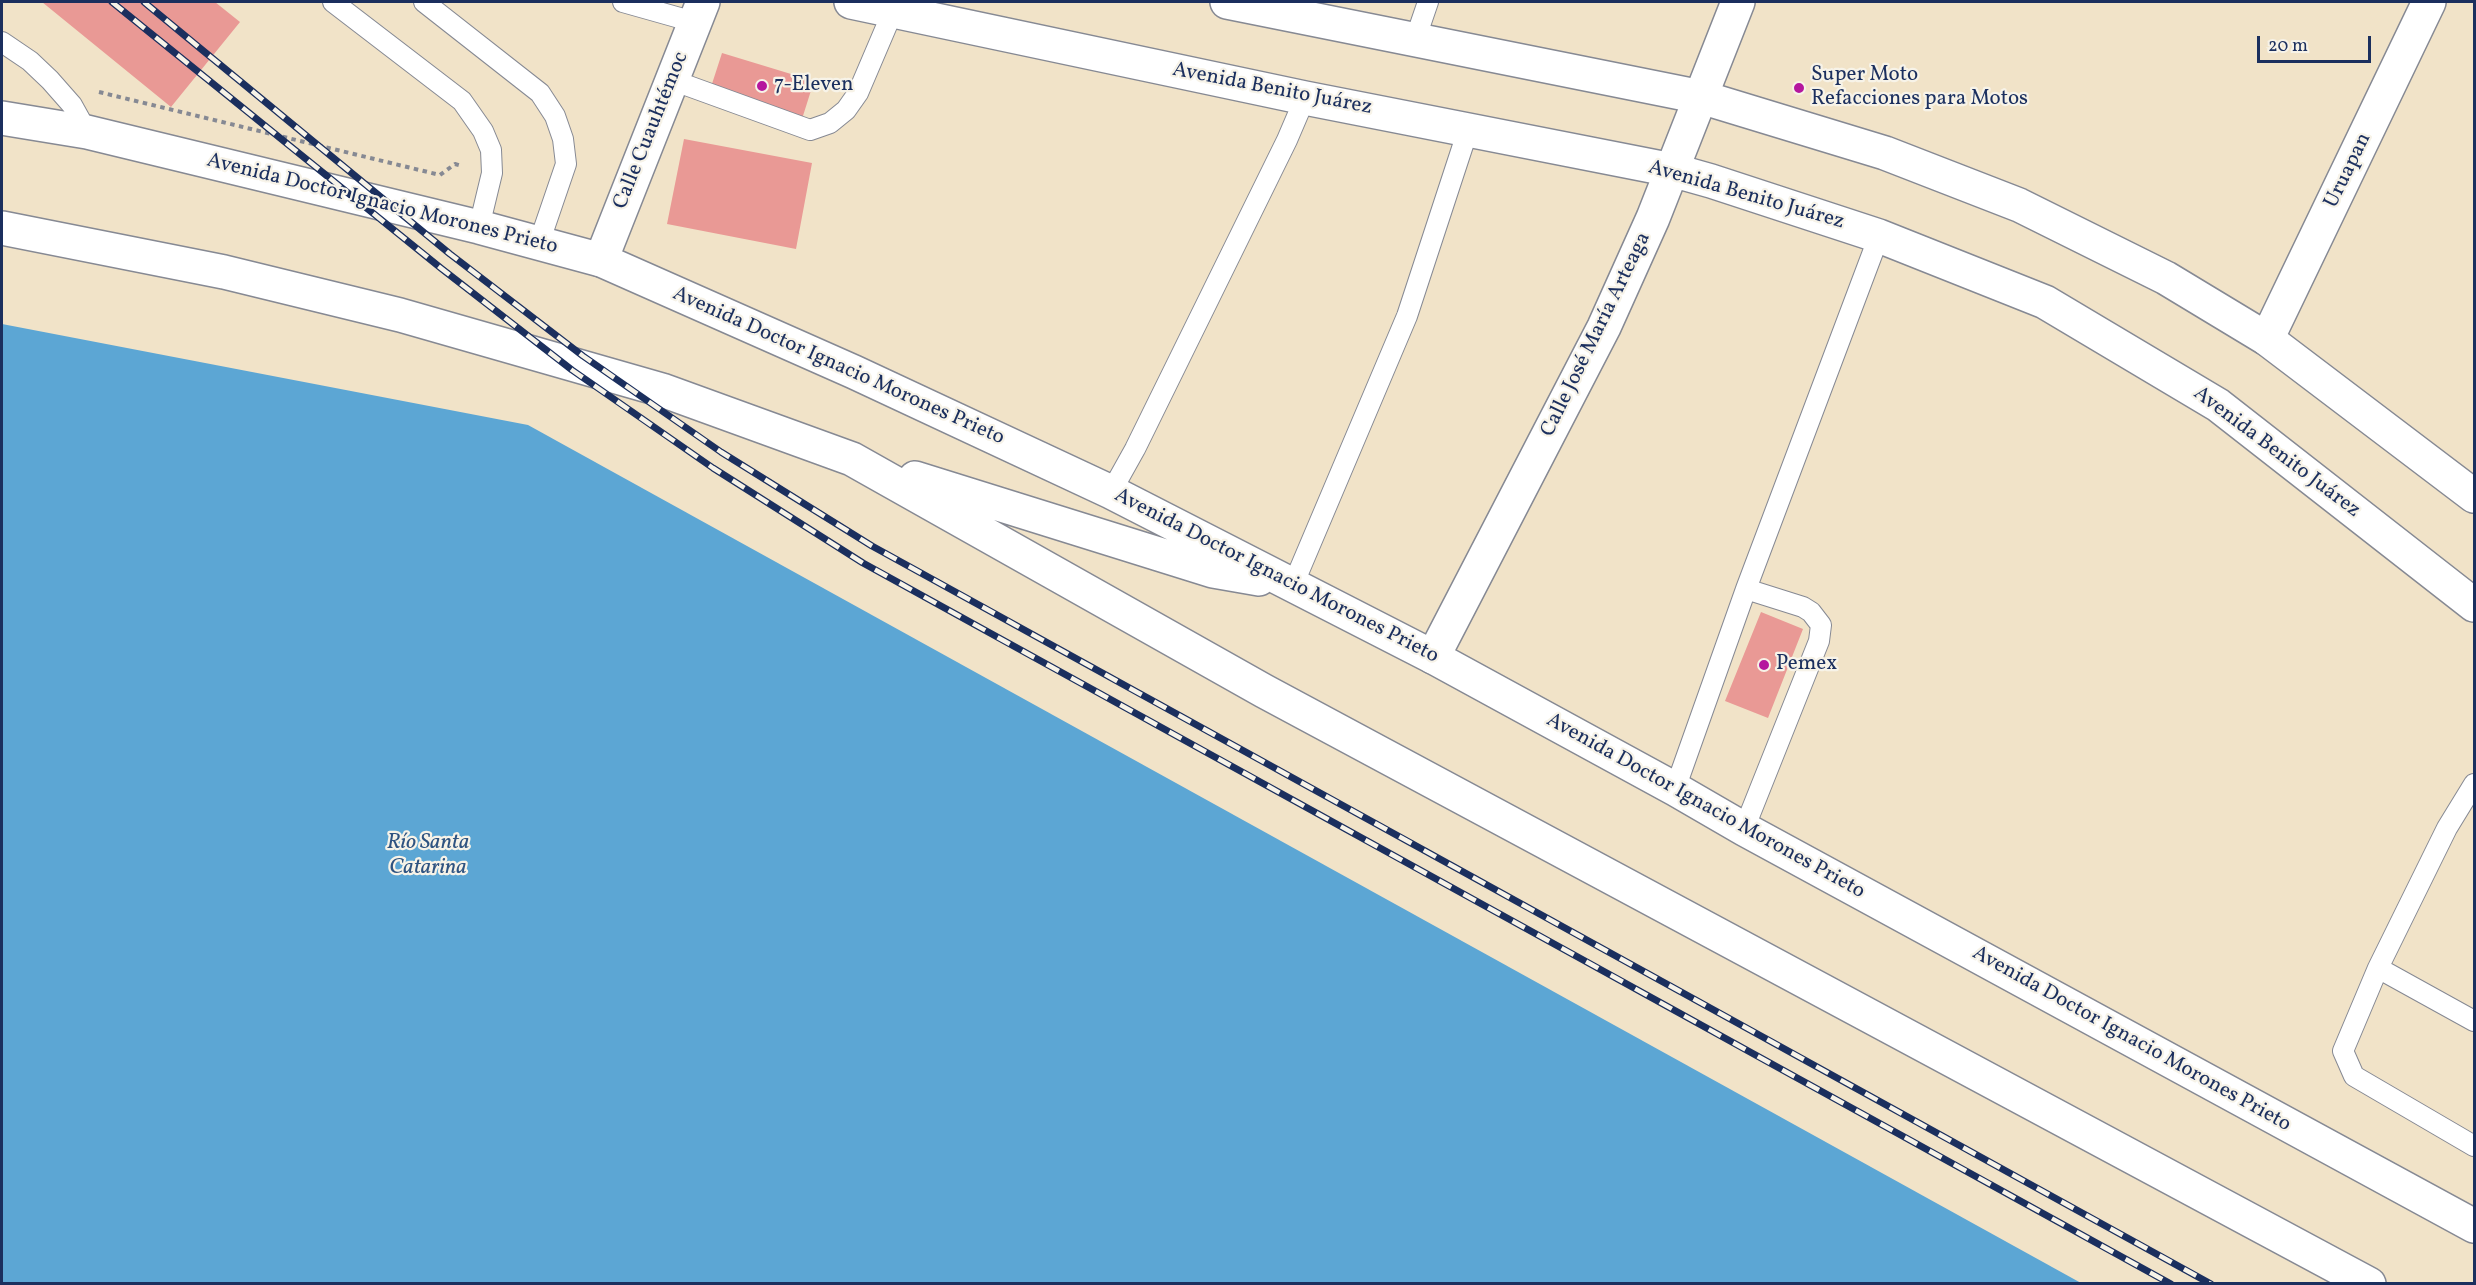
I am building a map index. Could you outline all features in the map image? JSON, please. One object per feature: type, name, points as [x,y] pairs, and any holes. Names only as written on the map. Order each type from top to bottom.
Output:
[{"type":"main road","name":"Avenida Benito Juárez","points":[[851,2],[1305,98],[1672,170],[1879,236],[2045,302],[2217,405],[2475,605]]},
{"type":"main road","points":[[1227,2],[1701,97],[1885,153],[2019,205],[2166,278],[2267,339],[2475,496]]},
{"type":"main road","name":"Calle José María Arteaga","points":[[1433,657],[1604,327],[1672,170],[1738,2]]},
{"type":"main road","name":"Uruapan","points":[[2267,339],[2429,2]]},
{"type":"main road","name":"Calle Cuauhtémoc","points":[[601,260],[698,12]]},
{"type":"main road","name":"Avenida Doctor Ignacio Morones Prieto","points":[[2,118],[87,132],[479,227],[601,260],[854,372],[1111,492],[1433,657],[1675,789],[1743,829],[2475,1226]]},
{"type":"main road","points":[[2,228],[224,273],[400,315],[662,390],[852,459],[1213,571],[1293,585]]},
{"type":"main road","points":[[852,459],[1264,691],[2369,1284]]},
{"type":"lane","points":[[333,2],[462,101],[483,131],[491,150],[492,173],[479,227]]},
{"type":"lane","points":[[424,2],[540,93],[555,116],[563,139],[566,164],[539,243]]},
{"type":"lane","points":[[623,2],[698,12]]},
{"type":"lane","points":[[1415,40],[1428,2]]},
{"type":"lane","points":[[672,80],[810,130],[830,123],[852,102],[893,11]]},
{"type":"lane","points":[[2,42],[30,62],[50,81],[72,105],[87,132]]},
{"type":"lane","points":[[1111,492],[1146,428],[1287,140],[1305,98]]},
{"type":"lane","points":[[1293,585],[1407,316],[1468,130]]},
{"type":"lane","points":[[1675,789],[1746,589],[1879,236]]},
{"type":"lane","points":[[1743,829],[1821,631],[1817,618],[1803,607],[1746,589]]},
{"type":"lane","points":[[2475,784],[2468,808],[2447,828],[2378,968],[2343,1051],[2355,1076],[2475,1146]]},
{"type":"lane","points":[[2378,968],[2475,1021]]},
{"type":"path","points":[[50,81],[440,176],[455,164],[492,173]]},
{"type":"water","name":"Río Santa Catarina","points":[[2,324],[528,425],[2081,1283],[2,1283]]},
{"type":"building","points":[[42,2],[215,2],[240,22],[171,107]]},
{"type":"building","name":"7-Eleven","points":[[722,53],[814,81],[802,119],[710,90]]},
{"type":"building","points":[[684,139],[812,163],[796,249],[667,224]]},
{"type":"building","name":"Pemex","points":[[1761,612],[1803,629],[1768,718],[1725,701]]},
{"type":"railway","points":[[112,2],[442,269],[572,370],[713,468],[863,563],[2171,1284]]},
{"type":"railway","points":[[144,2],[450,254],[583,356],[721,452],[872,546],[2211,1284]]},
{"type":"place","name":"7-Eleven","points":[[762,86]]},
{"type":"place","name":"Super Moto Refacciones para Motos","points":[[1799,88]]},
{"type":"place","name":"Pemex","points":[[1764,665]]}]
